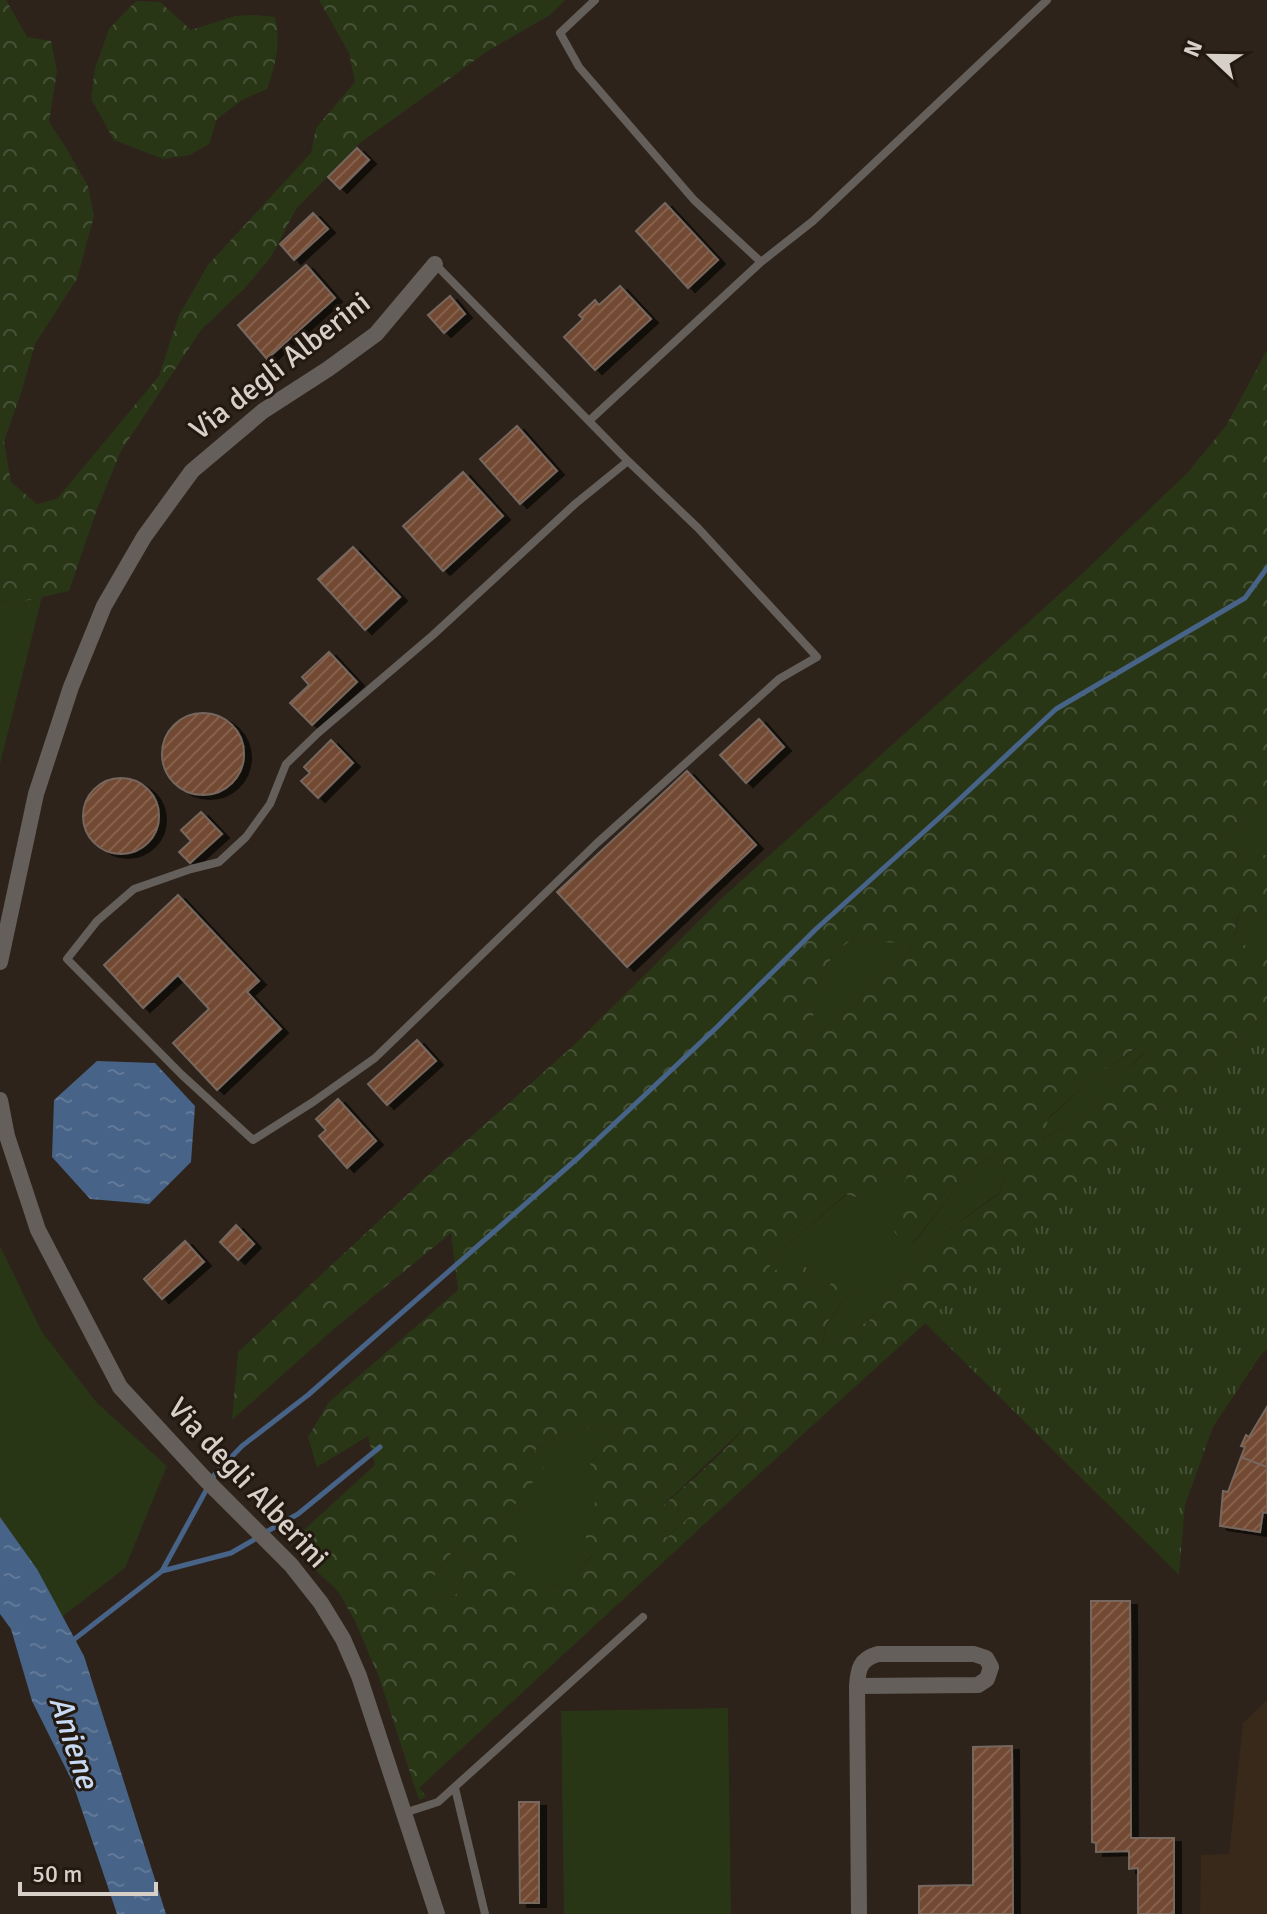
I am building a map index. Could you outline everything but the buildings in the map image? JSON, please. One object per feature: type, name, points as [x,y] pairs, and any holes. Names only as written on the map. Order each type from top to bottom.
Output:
[{"type":"street","name":"Via degli Alberini","points":[[0,962],[36,794],[71,687],[104,606],[144,537],[192,471],[263,411],[376,334],[435,264]]},
{"type":"street","name":"Via degli Alberini","points":[[0,1100],[7,1136],[38,1230],[120,1387],[204,1478],[291,1565],[321,1603],[343,1639],[359,1676],[437,1914]]},
{"type":"street","points":[[857,1686],[978,1685],[987,1679],[991,1667],[986,1658],[974,1654],[874,1655],[861,1664],[857,1686],[859,1914]]},
{"type":"lane","points":[[595,0],[560,33],[579,67],[694,200],[761,262]]},
{"type":"lane","points":[[590,420],[761,262],[813,221],[1047,0]]},
{"type":"lane","points":[[435,264],[698,528],[817,657],[779,679],[596,844],[375,1058],[253,1140],[182,1075],[67,959],[97,921],[134,889],[219,862],[246,837],[270,804],[286,764],[433,635],[575,504],[628,461]]},
{"type":"lane","points":[[404,1813],[438,1802],[643,1617]]},
{"type":"lane","points":[[455,1788],[485,1914]]},
{"type":"shaded area","points":[[1267,1700],[1267,1914],[1200,1914],[1201,1855],[1229,1854],[1243,1723]]},
{"type":"green space","points":[[0,0],[6,0],[27,37],[51,41],[57,71],[49,122],[88,186],[94,216],[77,279],[35,344],[4,441],[11,482],[37,504],[57,499],[159,376],[179,315],[208,265],[311,153],[316,128],[355,82],[349,53],[319,0],[565,0],[550,15],[489,50],[360,143],[296,209],[271,257],[245,288],[201,330],[121,451],[69,591],[20,602],[0,600]]},
{"type":"green space","points":[[136,1],[160,2],[191,30],[235,16],[275,17],[277,54],[267,89],[242,100],[217,119],[209,144],[190,155],[163,159],[114,140],[91,99],[95,68],[109,29]]},
{"type":"green space","points":[[1267,350],[1267,796],[1225,839],[1240,853],[1235,859],[1242,864],[1252,855],[1267,855],[1267,916],[1242,911],[1237,918],[1233,942],[1267,950],[1267,1013],[737,1494],[419,1788],[426,1796],[419,1800],[379,1677],[355,1621],[338,1591],[309,1564],[304,1530],[375,1465],[368,1436],[317,1467],[308,1437],[329,1402],[458,1290],[451,1233],[336,1327],[232,1420],[238,1352],[573,1046],[722,898],[1083,573],[1188,472],[1226,426]],"holes":[[[854,937],[876,942],[914,943],[904,957],[877,974],[855,1005],[835,1018],[810,1045],[805,1041],[815,1010],[818,984],[832,956]],[[1137,1047],[1145,1053],[1119,1076],[1083,1117],[1042,1139],[1049,1117],[1093,1078]],[[993,1156],[1002,1158],[1006,1172],[999,1194],[937,1238],[869,1321],[835,1341],[823,1343],[827,1323],[854,1285],[847,1277],[833,1281],[822,1294],[816,1293],[806,1267],[796,1258],[764,1277],[776,1255],[846,1194],[874,1203],[890,1180],[894,1165],[911,1165],[895,1206],[894,1231],[904,1247],[912,1244],[977,1165]],[[766,1398],[744,1429],[704,1469],[662,1507],[650,1507],[662,1489],[751,1401]],[[593,1426],[616,1432],[591,1463],[580,1485],[600,1493],[585,1530],[593,1555],[564,1589],[534,1580],[510,1586],[522,1559],[509,1519],[514,1506],[544,1468],[535,1450],[554,1438]],[[745,1451],[751,1451],[701,1506],[668,1537],[661,1536],[681,1505]],[[457,1545],[468,1548],[463,1578],[455,1596],[444,1598],[434,1592],[429,1583]]]},
{"type":"green space","points":[[42,597],[0,764],[0,600],[20,602]]},
{"type":"green space","points":[[1267,796],[1267,855],[1252,855],[1242,864],[1235,859],[1240,854],[1225,839]]},
{"type":"green space","points":[[1242,911],[1267,916],[1265,952],[1233,942]]},
{"type":"green space","points":[[854,937],[876,942],[914,942],[904,957],[877,974],[855,1005],[835,1018],[810,1045],[805,1041],[815,1010],[818,984],[832,956]]},
{"type":"green space","points":[[1267,1013],[1267,1349],[1213,1427],[1185,1505],[1179,1575],[925,1323]]},
{"type":"green space","points":[[1138,1047],[1145,1052],[1083,1117],[1041,1139],[1049,1118],[1093,1078]]},
{"type":"green space","points":[[994,1156],[1002,1158],[1006,1172],[999,1193],[937,1238],[869,1321],[835,1341],[823,1344],[827,1324],[854,1285],[833,1281],[822,1294],[816,1293],[806,1267],[796,1259],[763,1278],[776,1255],[847,1194],[856,1198],[890,1180],[894,1165],[911,1164],[905,1181],[913,1244],[963,1179],[977,1165]]},
{"type":"green space","points":[[0,1246],[42,1332],[97,1403],[167,1466],[125,1568],[62,1617],[37,1569],[0,1517]]},
{"type":"green space","points":[[767,1397],[751,1422],[661,1507],[650,1507],[662,1489],[751,1401]]},
{"type":"green space","points":[[593,1426],[616,1432],[591,1463],[581,1485],[601,1493],[593,1554],[564,1590],[552,1584],[509,1586],[512,1530],[509,1519],[514,1506],[543,1468],[534,1451],[554,1438]]},
{"type":"green space","points":[[745,1451],[751,1451],[701,1506],[668,1537],[661,1536],[681,1505]]},
{"type":"green space","points":[[458,1544],[468,1548],[463,1578],[455,1596],[444,1598],[434,1592],[429,1583]]},
{"type":"green space","points":[[728,1708],[731,1914],[564,1914],[561,1711]]},
{"type":"water","points":[[97,1061],[155,1063],[195,1106],[191,1162],[149,1204],[90,1199],[52,1157],[54,1100]]},
{"type":"water","name":"Aniene","points":[[0,1517],[37,1569],[84,1656],[166,1914],[117,1914],[72,1781],[32,1701],[11,1629],[0,1614]]},
{"type":"waterway","points":[[72,1641],[162,1571],[215,1474],[242,1446],[308,1395],[579,1157],[816,929],[1056,709],[1245,598],[1267,568]]},
{"type":"waterway","points":[[266,1532],[298,1514],[380,1447]]},
{"type":"waterway","points":[[162,1571],[231,1553],[257,1538]]}]
